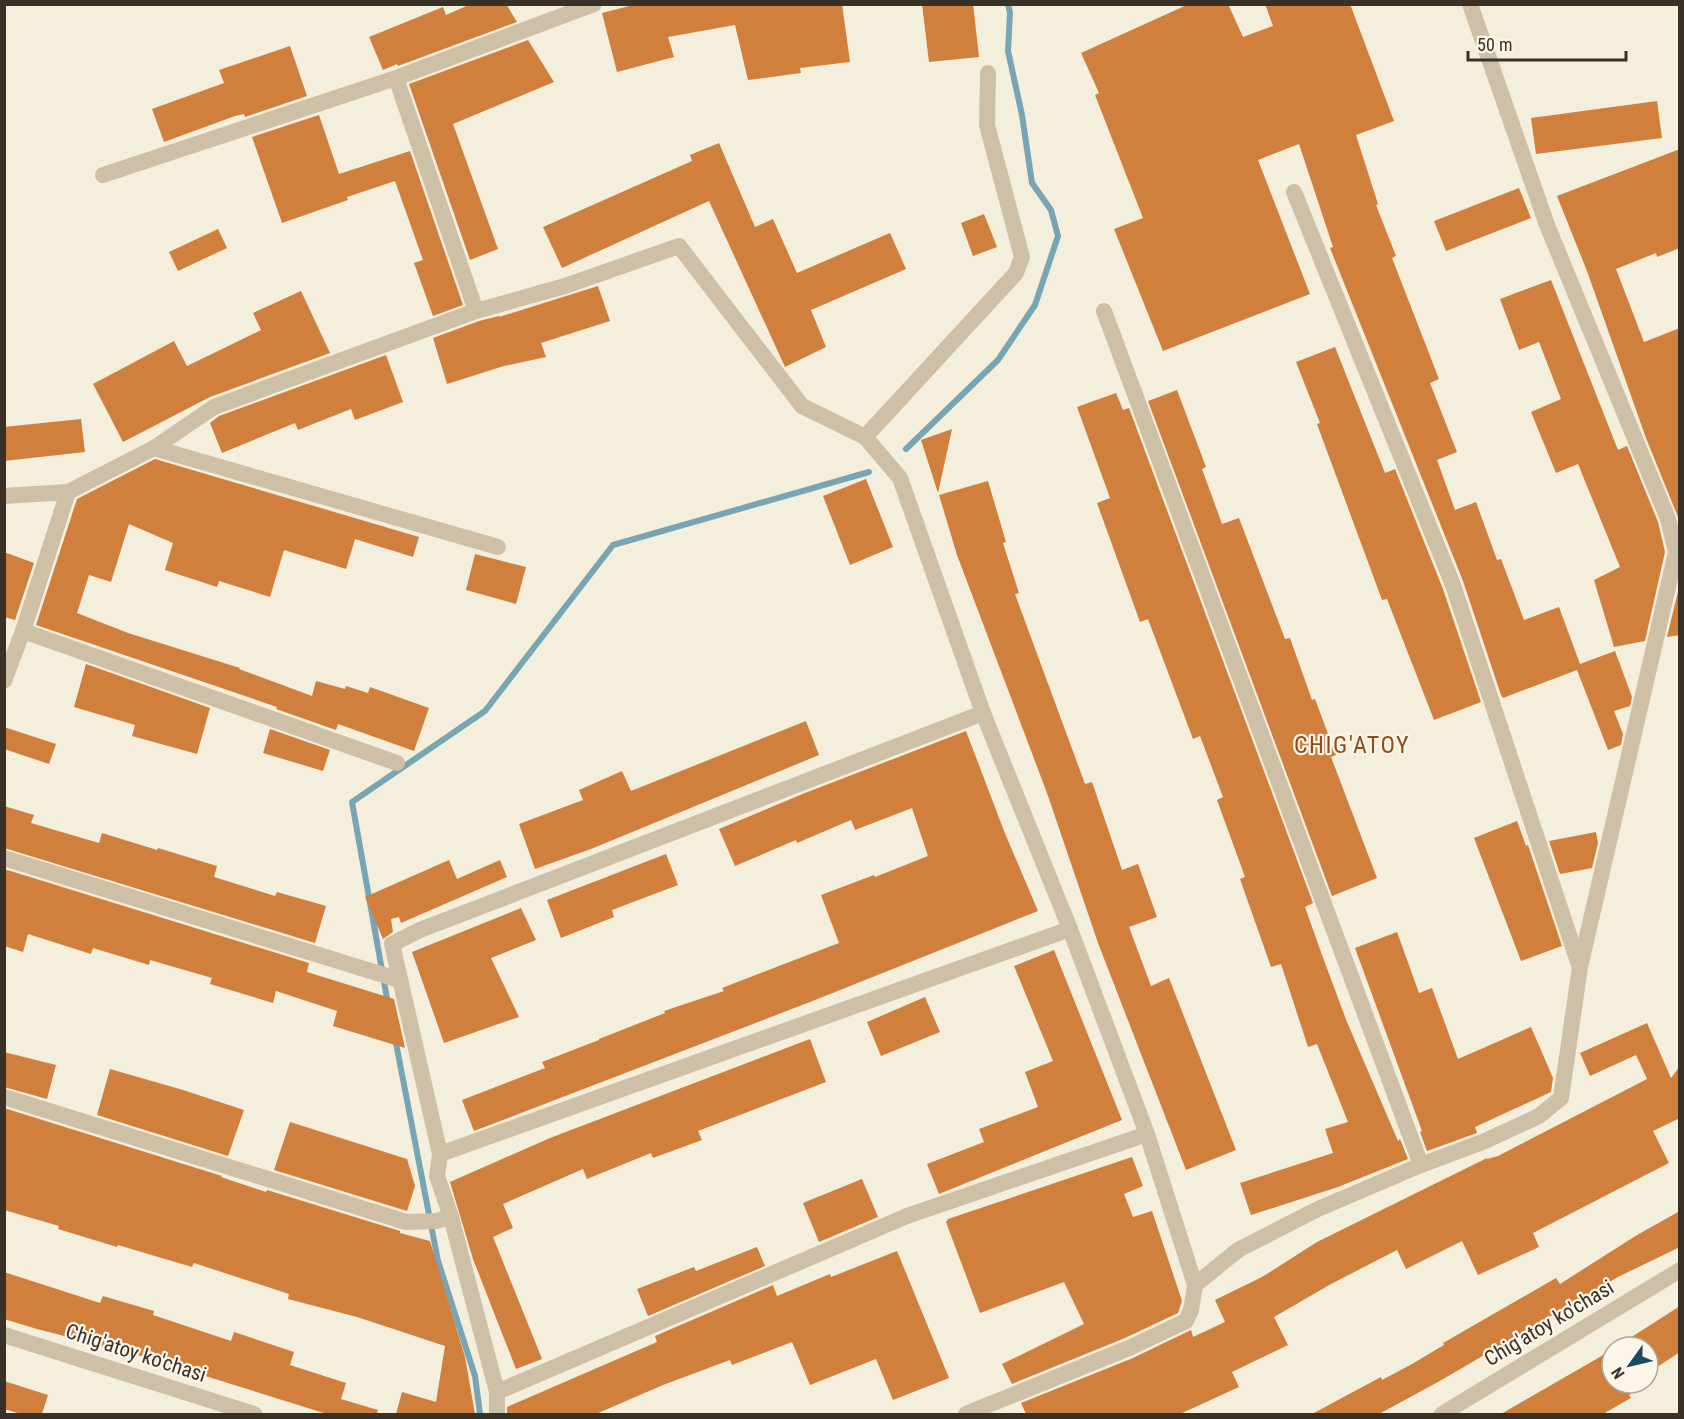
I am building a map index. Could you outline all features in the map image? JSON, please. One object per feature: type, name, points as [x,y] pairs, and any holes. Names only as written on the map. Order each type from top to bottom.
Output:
[{"type":"street","points":[[103,175],[396,78],[594,4]]},
{"type":"street","points":[[1195,1285],[1238,1250],[1318,1209],[1421,1165],[1485,1141],[1539,1116],[1561,1098],[1580,967],[1676,552],[1668,519],[1547,225],[1470,4]]},
{"type":"street","points":[[865,437],[1016,273],[1022,257],[987,125],[988,73]]},
{"type":"street","points":[[396,78],[476,311]]},
{"type":"street","points":[[1294,192],[1453,585],[1580,967]]},
{"type":"street","points":[[4,496],[68,492],[154,448],[214,407],[476,311],[565,286],[679,246],[802,406],[865,437],[900,478],[983,713],[1070,929],[1147,1134],[1195,1285],[1191,1310],[1186,1321],[1129,1348],[966,1414]]},
{"type":"street","points":[[1104,311],[1421,1165]]},
{"type":"street","points":[[154,448],[498,547]]},
{"type":"street","points":[[4,681],[23,632],[68,492]]},
{"type":"street","points":[[23,632],[397,763]]},
{"type":"street","points":[[497,1414],[497,1392],[443,1219],[437,1176],[440,1154],[392,944],[420,930],[983,713]]},
{"type":"street","points":[[4,858],[400,980]]},
{"type":"street","points":[[440,1154],[1070,929]]},
{"type":"street","points":[[4,1097],[406,1222],[443,1219]]},
{"type":"street","points":[[497,1392],[907,1216],[1147,1134]]},
{"type":"street","name":"Chig'atoy ko'chasi","points":[[1442,1414],[1680,1270]]},
{"type":"street","name":"Chig'atoy ko'chasi","points":[[4,1335],[254,1414]]},
{"type":"building","points":[[471,4],[506,4],[517,22],[383,70],[369,37],[443,7],[446,15]]},
{"type":"building","points":[[637,4],[842,4],[850,62],[800,68],[801,73],[748,80],[735,25],[668,37],[674,57],[617,72],[602,13]]},
{"type":"building","points":[[922,4],[973,4],[979,57],[929,62]]},
{"type":"building","points":[[1189,4],[1228,4],[1243,37],[1273,26],[1265,4],[1350,4],[1394,121],[1356,135],[1378,204],[1376,205],[1396,256],[1392,258],[1439,379],[1430,383],[1457,452],[1437,460],[1455,510],[1476,502],[1497,560],[1501,559],[1524,620],[1559,607],[1580,664],[1615,651],[1632,697],[1630,706],[1614,711],[1623,734],[1621,745],[1608,750],[1577,670],[1503,698],[1501,695],[1463,581],[1330,248],[1333,247],[1299,144],[1258,160],[1310,294],[1163,351],[1114,229],[1143,218],[1095,95],[1099,93],[1081,53]]},
{"type":"building","points":[[528,40],[554,82],[453,124],[498,249],[470,260],[409,84]]},
{"type":"building","points":[[290,46],[307,96],[245,117],[244,114],[235,116],[164,142],[152,109],[224,83],[219,70]]},
{"type":"building","points":[[1657,101],[1662,138],[1536,154],[1531,118]]},
{"type":"building","points":[[319,115],[339,174],[410,151],[463,305],[433,316],[414,263],[423,260],[395,181],[282,223],[252,137]]},
{"type":"building","points":[[719,143],[755,227],[773,219],[797,273],[890,233],[906,269],[811,310],[826,347],[785,367],[709,201],[562,268],[543,227],[692,161],[690,155]]},
{"type":"building","points":[[1680,149],[1680,248],[1657,257],[1656,253],[1616,269],[1644,342],[1680,328],[1680,522],[1646,438],[1587,271],[1557,196]]},
{"type":"building","points":[[1519,188],[1531,218],[1446,251],[1434,221]]},
{"type":"building","points":[[984,214],[997,247],[973,256],[961,223]]},
{"type":"building","points":[[218,229],[227,248],[178,271],[169,252]]},
{"type":"building","points":[[1551,280],[1618,450],[1627,446],[1658,522],[1665,552],[1645,641],[1614,647],[1594,580],[1620,567],[1578,464],[1556,473],[1531,412],[1561,399],[1539,342],[1519,350],[1500,299]]},
{"type":"building","points":[[598,286],[610,321],[541,343],[546,357],[504,366],[447,384],[433,338],[479,321],[499,317]]},
{"type":"building","points":[[301,291],[330,353],[210,397],[123,442],[93,384],[174,341],[187,366],[261,330],[253,313]]},
{"type":"building","points":[[1335,347],[1385,473],[1395,469],[1443,589],[1481,702],[1434,720],[1387,599],[1382,600],[1317,424],[1320,423],[1296,362]]},
{"type":"building","points":[[386,355],[403,402],[355,420],[351,409],[298,430],[295,423],[222,453],[210,423],[219,416]]},
{"type":"building","points":[[1177,390],[1206,467],[1202,469],[1222,524],[1239,518],[1285,639],[1290,638],[1312,700],[1315,699],[1336,755],[1331,757],[1377,878],[1332,896],[1148,401]]},
{"type":"building","points":[[1116,393],[1123,410],[1129,408],[1313,903],[1305,907],[1347,1022],[1398,1141],[1400,1139],[1408,1159],[1338,1187],[1251,1215],[1240,1183],[1333,1153],[1325,1129],[1348,1122],[1317,1044],[1308,1047],[1281,964],[1271,967],[1240,879],[1245,877],[1217,800],[1223,797],[1200,736],[1193,739],[1148,619],[1140,622],[1097,503],[1110,498],[1077,407]]},
{"type":"building","points":[[81,419],[85,452],[4,461],[4,427]]},
{"type":"building","points":[[952,429],[938,493],[921,440]]},
{"type":"building","points":[[155,459],[419,537],[413,557],[355,539],[346,569],[284,550],[270,597],[219,581],[217,587],[165,570],[173,543],[129,524],[111,582],[89,575],[77,613],[128,633],[240,668],[312,696],[316,681],[345,689],[346,686],[368,693],[370,687],[429,708],[414,751],[338,724],[336,730],[276,709],[277,707],[36,625],[77,499]]},
{"type":"building","points":[[866,479],[893,547],[850,565],[823,496]]},
{"type":"building","points":[[988,481],[1006,542],[1003,543],[1019,593],[1015,594],[1085,784],[1092,782],[1122,870],[1138,864],[1157,917],[1129,927],[1151,986],[1169,978],[1236,1150],[1186,1170],[1098,943],[1047,793],[957,555],[939,495]]},
{"type":"building","points":[[4,552],[34,563],[15,620],[4,617]]},
{"type":"building","points":[[475,554],[526,567],[516,604],[466,590]]},
{"type":"building","points":[[1680,583],[1680,635],[1667,637]]},
{"type":"building","points":[[86,664],[210,708],[197,754],[132,736],[135,725],[74,707]]},
{"type":"building","points":[[806,721],[819,755],[591,849],[535,869],[519,824],[583,800],[579,790],[622,771],[631,791]]},
{"type":"building","points":[[4,727],[56,744],[49,764],[4,749]]},
{"type":"building","points":[[270,729],[330,750],[323,771],[263,753]]},
{"type":"building","points":[[966,731],[1004,831],[1038,911],[810,1002],[474,1131],[462,1100],[545,1068],[542,1062],[665,1013],[664,1011],[724,991],[722,988],[839,943],[821,895],[928,856],[912,808],[855,830],[851,820],[735,866],[719,829]]},
{"type":"building","points":[[4,806],[34,815],[31,823],[99,843],[102,833],[157,850],[158,848],[217,866],[214,877],[275,896],[277,892],[326,906],[315,943],[4,848]]},
{"type":"building","points":[[1517,821],[1526,846],[1528,845],[1562,946],[1521,961],[1474,838]]},
{"type":"building","points":[[1596,832],[1598,843],[1592,868],[1560,874],[1549,841]]},
{"type":"building","points":[[666,854],[678,885],[612,910],[614,917],[561,938],[547,900]]},
{"type":"building","points":[[449,860],[457,879],[500,860],[507,877],[401,923],[399,917],[391,919],[393,932],[383,939],[365,897]]},
{"type":"building","points":[[4,869],[309,963],[307,972],[394,999],[405,1048],[333,1026],[337,1011],[276,991],[273,1003],[210,984],[212,978],[150,960],[149,965],[93,948],[91,954],[28,934],[23,952],[4,946]]},
{"type":"building","points":[[521,908],[536,940],[491,958],[519,1017],[444,1043],[412,952]]},
{"type":"building","points":[[1397,932],[1419,993],[1432,988],[1458,1059],[1531,1027],[1553,1078],[1551,1092],[1475,1127],[1477,1133],[1427,1151],[1420,1132],[1422,1131],[1355,948]]},
{"type":"building","points":[[1054,950],[1122,1120],[939,1194],[927,1164],[984,1142],[979,1129],[1038,1107],[1025,1072],[1053,1061],[1014,966]]},
{"type":"building","points":[[925,997],[940,1032],[881,1056],[867,1022]]},
{"type":"building","points":[[1647,1023],[1671,1078],[1680,1066],[1680,1118],[1653,1131],[1669,1163],[1533,1233],[1539,1247],[1478,1275],[1462,1241],[1406,1269],[1397,1250],[1274,1317],[1288,1345],[1232,1372],[1239,1387],[1180,1414],[1026,1414],[1021,1403],[1133,1358],[1191,1330],[1193,1337],[1225,1322],[1215,1300],[1262,1277],[1317,1242],[1487,1158],[1498,1156],[1647,1079],[1636,1055],[1590,1076],[1580,1053]]},
{"type":"building","points":[[810,1039],[826,1082],[698,1131],[702,1140],[653,1158],[651,1153],[587,1179],[583,1169],[503,1204],[513,1228],[493,1237],[542,1359],[516,1369],[473,1259],[450,1182],[550,1138]]},
{"type":"building","points":[[4,1052],[56,1065],[47,1099],[4,1087]]},
{"type":"building","points":[[110,1069],[244,1110],[228,1156],[97,1115]]},
{"type":"building","points":[[4,1108],[222,1176],[266,1192],[267,1190],[430,1241],[465,1357],[475,1414],[396,1414],[402,1392],[436,1402],[445,1346],[357,1317],[288,1299],[289,1294],[194,1263],[192,1267],[118,1245],[117,1247],[58,1229],[59,1226],[4,1210]]},
{"type":"building","points":[[290,1122],[407,1159],[415,1186],[407,1211],[274,1170]]},
{"type":"building","points":[[1132,1157],[1143,1186],[1124,1194],[1133,1217],[1152,1211],[1182,1301],[1178,1313],[1125,1338],[1012,1384],[1002,1364],[1084,1324],[1064,1282],[980,1313],[946,1222],[948,1219]]},
{"type":"building","points":[[862,1179],[878,1217],[819,1242],[803,1203]]},
{"type":"building","points":[[1680,1211],[1680,1247],[1618,1277],[1438,1382],[1379,1414],[1312,1414],[1381,1377],[1382,1380],[1412,1364],[1444,1345],[1443,1343],[1556,1278],[1560,1284],[1637,1235]]},
{"type":"building","points":[[757,1247],[765,1266],[648,1316],[637,1289],[694,1267],[696,1271]]},
{"type":"building","points":[[897,1251],[949,1378],[893,1400],[876,1359],[810,1385],[792,1342],[732,1365],[730,1360],[663,1385],[596,1414],[507,1414],[507,1407],[657,1342],[655,1336],[773,1285],[777,1296],[830,1274],[831,1277]]},
{"type":"building","points":[[4,1272],[100,1303],[103,1296],[154,1311],[153,1315],[231,1341],[234,1332],[294,1352],[290,1365],[346,1383],[341,1399],[378,1410],[377,1414],[327,1414],[141,1356],[4,1319]]},
{"type":"building","points":[[1680,1306],[1680,1352],[1660,1365],[1660,1335],[1635,1335]]},
{"type":"building","points":[[1600,1357],[1600,1395],[1629,1395],[1631,1398],[1603,1414],[1501,1414]]},
{"type":"building","points":[[4,1381],[48,1395],[42,1414],[21,1414],[4,1409]]},
{"type":"waterway","points":[[906,449],[998,360],[1035,305],[1058,236],[1051,210],[1032,183],[1022,115],[1008,51],[1010,13],[1008,4]]},
{"type":"waterway","points":[[388,1004],[352,802],[485,711],[613,545],[869,472]]},
{"type":"waterway","points":[[395,1038],[438,1261],[475,1376],[480,1414]]},
{"type":"district","name":"CHIG'ATOY","points":[[1352,745]]}]
